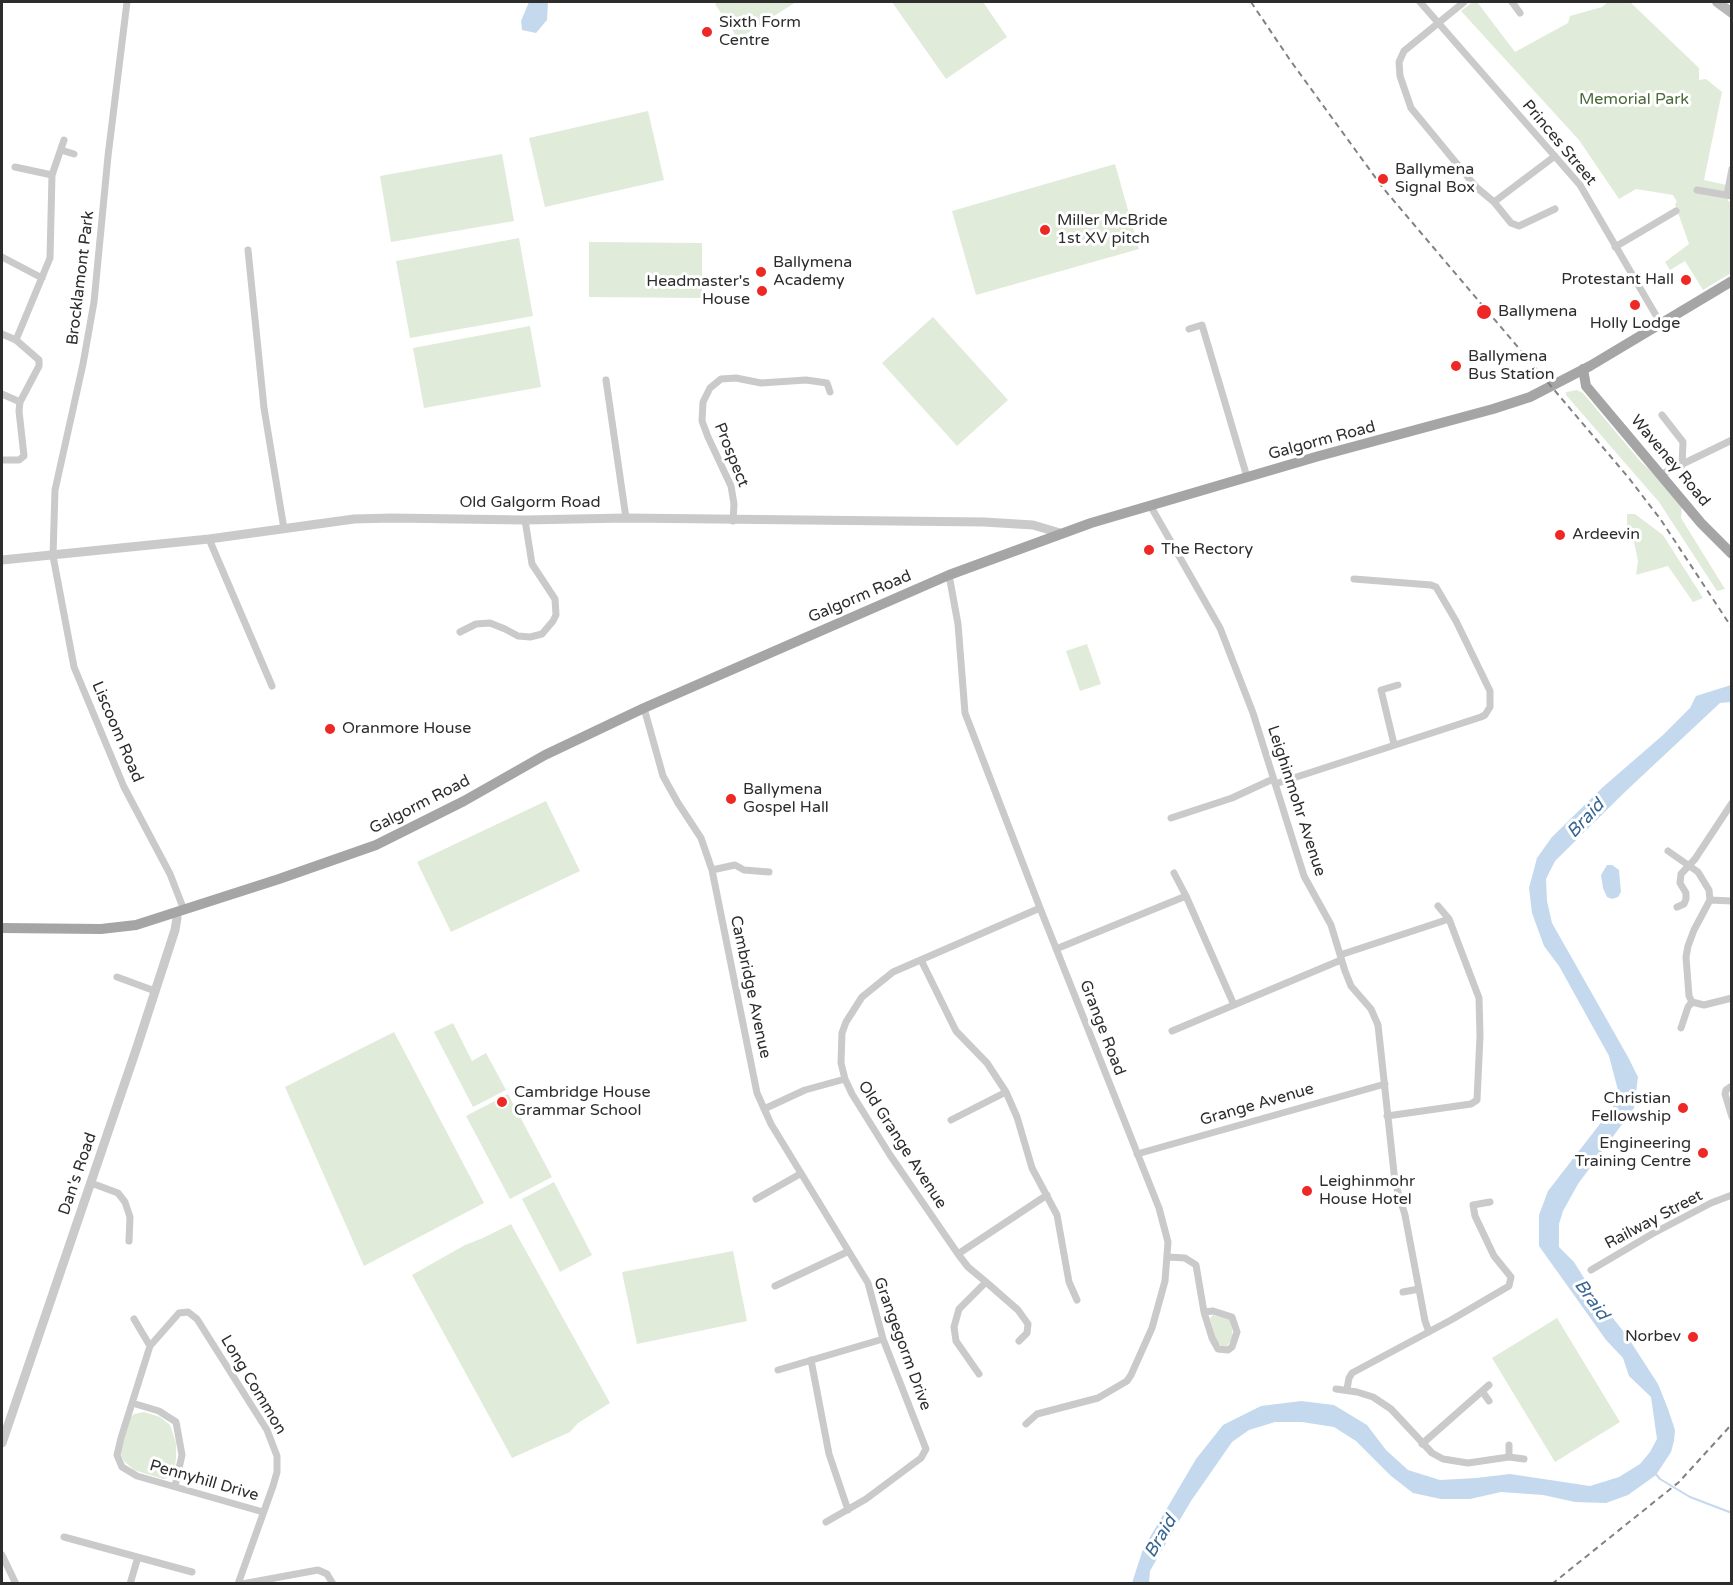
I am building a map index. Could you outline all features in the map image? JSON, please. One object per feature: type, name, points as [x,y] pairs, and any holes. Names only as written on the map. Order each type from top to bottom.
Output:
[{"type":"main road","points":[[1717,2],[1731,13]]},
{"type":"main road","name":"Galgorm Road","points":[[2,928],[100,929],[136,924],[180,912],[376,845],[464,801],[545,755],[644,708],[949,575],[1060,533],[1150,505],[1514,403],[1568,378],[1731,280]]},
{"type":"main road","points":[[1583,369],[1586,386]]},
{"type":"main road","name":"Waveney Road","points":[[1568,378],[1586,386],[1725,543],[1731,554]]},
{"type":"street","name":"Brocklamont Park","points":[[53,556],[56,490],[94,302],[108,156],[127,2]]},
{"type":"street","name":"Princes Street","points":[[1420,2],[1580,185],[1661,324]]},
{"type":"street","points":[[1464,2],[1404,51],[1399,64],[1401,81],[1415,115],[1476,187],[1494,202],[1511,223],[1517,226],[1526,224],[1556,208]]},
{"type":"street","points":[[1512,2],[1521,13]]},
{"type":"street","points":[[16,340],[42,278],[51,249],[52,175],[64,140]]},
{"type":"street","points":[[61,150],[74,154]]},
{"type":"street","points":[[1494,202],[1555,156]]},
{"type":"street","points":[[15,167],[52,175]]},
{"type":"street","points":[[1697,190],[1729,196],[1731,169]]},
{"type":"street","points":[[1615,247],[1676,212]]},
{"type":"street","points":[[248,250],[264,408],[284,530]]},
{"type":"street","points":[[2,257],[42,278]]},
{"type":"street","points":[[1189,329],[1202,325],[1247,477]]},
{"type":"street","points":[[2,334],[16,340],[39,360],[37,371],[20,402],[19,423],[24,456],[19,460],[2,460]]},
{"type":"street","name":"Prospect","points":[[733,520],[732,486],[702,421],[704,402],[710,388],[721,380],[736,378],[761,383],[806,381],[827,383],[830,392]]},
{"type":"street","points":[[606,380],[626,518]]},
{"type":"street","points":[[2,394],[20,402]]},
{"type":"street","points":[[1662,415],[1683,442],[1682,465]]},
{"type":"street","points":[[1662,474],[1731,440]]},
{"type":"street","name":"Leighinmohr Avenue","points":[[1150,505],[1220,628],[1243,684],[1304,876],[1331,925],[1351,986],[1371,1009],[1378,1025],[1395,1182],[1405,1215],[1429,1332]]},
{"type":"street","name":"Old Galgorm Road","points":[[2,560],[209,539],[354,519],[441,517],[984,522],[1033,525],[1060,533]]},
{"type":"street","points":[[460,632],[476,624],[490,623],[519,636],[530,638],[542,634],[553,621],[556,615],[555,599],[532,564],[525,519]]},
{"type":"street","points":[[209,539],[272,686]]},
{"type":"street","name":"Liscoom Road","points":[[53,556],[74,667],[124,787],[170,874],[180,912]]},
{"type":"street","name":"Grange Road","points":[[949,575],[958,624],[965,713],[1166,1229],[1168,1257],[1165,1281],[1152,1329],[1134,1372],[1127,1381],[1098,1398],[1036,1414],[1026,1424]]},
{"type":"street","points":[[1171,818],[1232,798],[1274,781],[1481,717],[1488,712],[1491,697],[1456,621],[1436,587],[1354,579]]},
{"type":"street","points":[[1394,744],[1381,690],[1398,685]]},
{"type":"street","name":"Cambridge Avenue","points":[[644,708],[663,776],[701,838],[712,870],[757,1093],[764,1109]]},
{"type":"street","points":[[1677,907],[1684,904],[1686,899],[1686,893],[1680,883],[1681,874],[1695,859],[1731,803]]},
{"type":"street","points":[[1668,851],[1698,872],[1706,883],[1710,900],[1688,946],[1688,985],[1692,1002]]},
{"type":"street","points":[[712,870],[735,865],[744,870],[769,872]]},
{"type":"street","points":[[1174,873],[1234,1005]]},
{"type":"street","points":[[1056,948],[1185,896]]},
{"type":"street","points":[[1710,900],[1731,901]]},
{"type":"street","points":[[1388,1116],[1471,1104],[1478,1097],[1479,998],[1449,919],[1438,906]]},
{"type":"street","name":"Old Grange Avenue","points":[[1019,1341],[1027,1333],[1028,1324],[1018,1310],[968,1267],[890,1155],[845,1079],[840,1048],[846,1022],[852,1010],[874,986],[893,972],[1040,908]]},
{"type":"street","name":"Dan's Road","points":[[2,1443],[180,912]]},
{"type":"street","points":[[1172,1031],[1341,958],[1449,919]]},
{"type":"street","points":[[921,960],[956,1031],[987,1063],[1006,1092],[1017,1117],[1032,1168],[1054,1205],[1060,1222],[1069,1282],[1077,1300]]},
{"type":"street","points":[[117,977],[155,991]]},
{"type":"street","points":[[1692,1002],[1709,1004],[1731,998]]},
{"type":"street","points":[[1681,1028],[1692,1002]]},
{"type":"street","points":[[764,1109],[805,1090],[845,1079]]},
{"type":"street","name":"Grange Avenue","points":[[1137,1154],[1385,1084]]},
{"type":"street","points":[[1731,1086],[1726,1090],[1725,1095],[1731,1117]]},
{"type":"street","points":[[951,1120],[1006,1092]]},
{"type":"street","name":"Grangegorm Drive","points":[[764,1109],[800,1174],[868,1283],[883,1339],[926,1449],[921,1458],[866,1499],[826,1522]]},
{"type":"street","points":[[756,1199],[800,1174]]},
{"type":"street","points":[[91,1183],[118,1193],[125,1202],[130,1218],[129,1241]]},
{"type":"street","points":[[958,1254],[1047,1195]]},
{"type":"street","name":"Railway Street","points":[[1591,1270],[1652,1234],[1731,1195]]},
{"type":"street","points":[[1347,1389],[1348,1378],[1352,1373],[1429,1332],[1511,1283],[1509,1275],[1494,1256],[1475,1216],[1473,1205],[1490,1202]]},
{"type":"street","points":[[775,1286],[847,1252]]},
{"type":"street","points":[[1168,1257],[1185,1258],[1196,1265],[1204,1312],[1214,1345],[1223,1350],[1233,1347],[1237,1332],[1232,1317],[1212,1311],[1204,1312]]},
{"type":"street","points":[[979,1374],[956,1341],[954,1327],[958,1309],[986,1282]]},
{"type":"street","points":[[1403,1292],[1419,1289]]},
{"type":"street","name":"Pennyhill Drive","points":[[184,1312],[176,1315],[150,1346],[117,1455],[122,1467],[137,1476],[263,1512]]},
{"type":"street","name":"Long Common","points":[[184,1312],[197,1319],[271,1437],[277,1456],[277,1472],[240,1584]]},
{"type":"street","points":[[135,1319],[150,1346]]},
{"type":"street","points":[[778,1370],[883,1339]]},
{"type":"street","points":[[811,1360],[829,1454],[848,1510]]},
{"type":"street","points":[[1422,1444],[1489,1385]]},
{"type":"street","points":[[1336,1389],[1347,1389],[1373,1397],[1390,1409],[1422,1444],[1443,1459],[1468,1463],[1509,1457],[1524,1458]]},
{"type":"street","points":[[1482,1391],[1489,1401]]},
{"type":"street","points":[[132,1403],[159,1412],[176,1422],[182,1455],[175,1486]]},
{"type":"street","points":[[1509,1445],[1509,1457]]},
{"type":"street","points":[[64,1537],[192,1572]]},
{"type":"street","points":[[2,1555],[16,1584]]},
{"type":"street","points":[[130,1584],[138,1557]]},
{"type":"street","points":[[240,1584],[318,1570],[327,1574],[333,1584]]},
{"type":"green space","points":[[719,2],[796,2],[738,39],[715,4]]},
{"type":"green space","points":[[892,2],[983,2],[1007,37],[946,79]]},
{"type":"green space","name":"Memorial Park","points":[[1473,2],[1477,2],[1515,52],[1568,23],[1570,16],[1602,7],[1608,2],[1630,2],[1699,68],[1699,80],[1706,79],[1722,92],[1704,180],[1731,186],[1728,201],[1732,202],[1731,273],[1703,290],[1685,261],[1670,270],[1665,262],[1689,244],[1673,195],[1636,189],[1619,199],[1579,140],[1461,11]]},
{"type":"green space","points":[[648,111],[664,180],[545,207],[529,138]]},
{"type":"green space","points":[[502,154],[514,221],[391,242],[380,176]]},
{"type":"green space","name":"Miller McBride 1st XV pitch","points":[[1115,164],[1139,249],[976,295],[952,211]]},
{"type":"green space","points":[[519,238],[533,316],[410,338],[396,261]]},
{"type":"green space","points":[[589,242],[702,243],[702,298],[589,297]]},
{"type":"green space","points":[[933,317],[1008,400],[957,446],[882,363]]},
{"type":"green space","points":[[530,326],[541,387],[424,408],[413,348]]},
{"type":"green space","points":[[1577,390],[1583,393],[1682,507],[1681,518],[1725,589],[1717,591],[1659,502],[1566,395],[1566,392]]},
{"type":"green space","points":[[1627,514],[1635,514],[1663,535],[1703,598],[1693,602],[1668,566],[1636,575],[1638,561],[1632,532],[1627,527]]},
{"type":"green space","points":[[1087,644],[1101,684],[1080,691],[1066,651]]},
{"type":"green space","points":[[546,801],[580,871],[451,932],[417,862]]},
{"type":"green space","points":[[453,1023],[472,1061],[486,1053],[506,1090],[473,1107],[434,1032]]},
{"type":"green space","points":[[394,1032],[484,1203],[364,1266],[285,1087]]},
{"type":"green space","points":[[508,1094],[552,1177],[510,1199],[466,1116]]},
{"type":"green space","points":[[554,1182],[592,1255],[560,1272],[522,1199]]},
{"type":"green space","points":[[511,1224],[610,1403],[578,1423],[570,1432],[512,1458],[412,1275],[465,1245]]},
{"type":"green space","points":[[733,1251],[747,1321],[637,1344],[622,1272]]},
{"type":"green space","points":[[1213,1315],[1229,1319],[1231,1322],[1233,1337],[1227,1346],[1222,1346],[1216,1341],[1210,1318]]},
{"type":"green space","points":[[1557,1318],[1620,1422],[1555,1462],[1492,1358]]},
{"type":"green space","points":[[144,1412],[160,1417],[170,1425],[176,1443],[176,1458],[174,1474],[169,1478],[163,1479],[134,1470],[121,1455],[131,1417]]},
{"type":"water","points":[[529,2],[548,2],[547,20],[536,33],[522,30],[521,21]]},
{"type":"water","name":"Braid","points":[[1731,685],[1731,702],[1720,703],[1627,790],[1555,861],[1546,879],[1547,901],[1552,923],[1638,1077],[1634,1108],[1578,1184],[1563,1211],[1559,1224],[1559,1247],[1574,1262],[1658,1384],[1675,1430],[1671,1452],[1656,1475],[1628,1495],[1606,1503],[1575,1502],[1543,1495],[1501,1492],[1470,1499],[1441,1499],[1413,1493],[1391,1476],[1356,1441],[1334,1427],[1302,1422],[1275,1422],[1249,1430],[1232,1442],[1191,1501],[1159,1555],[1150,1571],[1149,1583],[1132,1583],[1143,1549],[1196,1459],[1223,1425],[1261,1406],[1301,1401],[1334,1405],[1367,1425],[1386,1450],[1408,1470],[1440,1480],[1510,1474],[1590,1486],[1619,1477],[1640,1464],[1650,1452],[1657,1439],[1651,1397],[1629,1376],[1623,1358],[1606,1340],[1539,1246],[1539,1215],[1548,1191],[1613,1107],[1619,1094],[1609,1056],[1559,966],[1544,946],[1532,913],[1529,888],[1537,858],[1552,837],[1603,787],[1663,735],[1690,708],[1696,696]]},
{"type":"water","points":[[1607,865],[1612,865],[1619,870],[1621,892],[1618,897],[1612,899],[1607,897],[1601,875]]},
{"type":"waterway","points":[[1655,1473],[1660,1479],[1690,1497],[1732,1513]]},
{"type":"railway","points":[[1251,2],[1383,188],[1628,477],[1661,520],[1732,628]]},
{"type":"railway","points":[[1552,1584],[1679,1482],[1732,1424]]},
{"type":"place","name":"Sixth Form Centre","points":[[707,32]]},
{"type":"place","name":"Ballymena Signal Box","points":[[1383,179]]},
{"type":"place","name":"Miller McBride 1st XV pitch","points":[[1045,230]]},
{"type":"place","name":"Ballymena Academy","points":[[761,272]]},
{"type":"place","name":"Protestant Hall","points":[[1686,280]]},
{"type":"place","name":"Headmaster's House","points":[[762,291]]},
{"type":"place","name":"Holly Lodge","points":[[1635,305]]},
{"type":"place","name":"Ballymena","points":[[1484,312]]},
{"type":"place","name":"Ballymena Bus Station","points":[[1456,366]]},
{"type":"place","name":"Ardeevin","points":[[1560,535]]},
{"type":"place","name":"The Rectory","points":[[1149,550]]},
{"type":"place","name":"Oranmore House","points":[[330,729]]},
{"type":"place","name":"Ballymena Gospel Hall","points":[[731,799]]},
{"type":"place","name":"Cambridge House Grammar School","points":[[502,1102]]},
{"type":"place","name":"Christian Fellowship","points":[[1683,1108]]},
{"type":"place","name":"Engineering Training Centre","points":[[1703,1153]]},
{"type":"place","name":"Leighinmohr House Hotel","points":[[1307,1191]]},
{"type":"place","name":"Norbev","points":[[1693,1337]]}]
